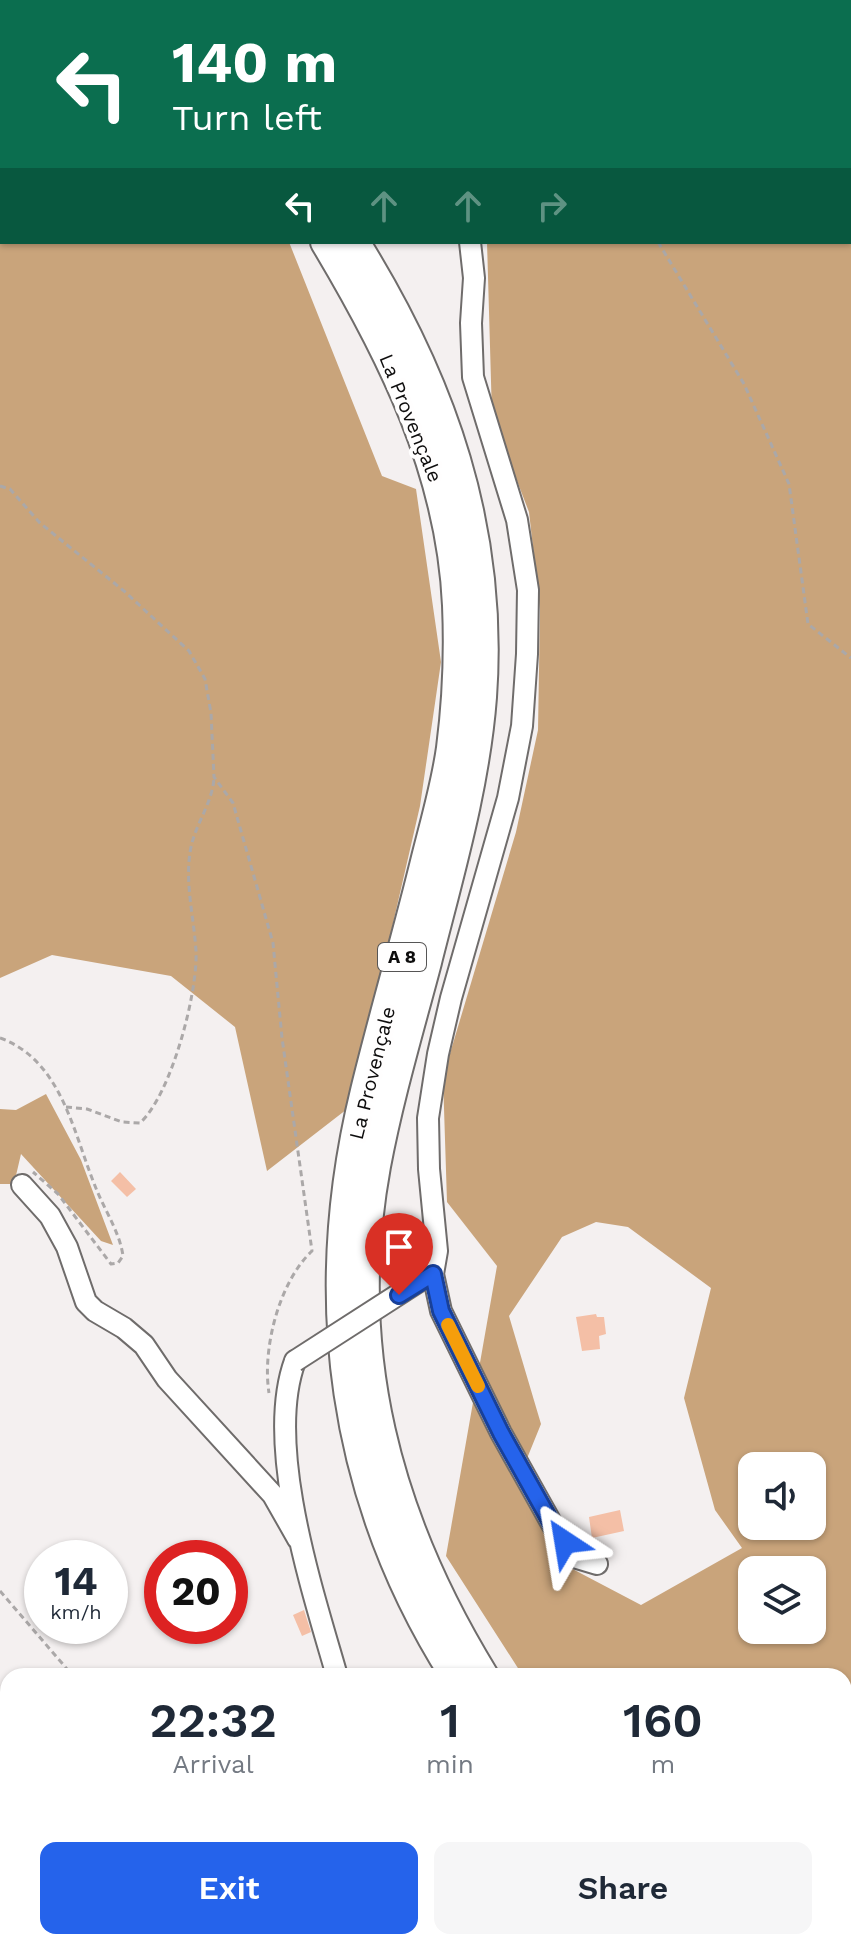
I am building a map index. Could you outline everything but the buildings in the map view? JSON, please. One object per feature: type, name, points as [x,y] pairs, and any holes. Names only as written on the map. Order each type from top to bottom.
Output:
[{"type":"highway","name":"La Provençale","points":[[326,244],[391,362],[419,425],[439,485],[457,605],[451,749],[405,943],[365,1093],[345,1211],[341,1293],[343,1360],[354,1434],[374,1506],[403,1581],[450,1668]]},
{"type":"highway","name":"La Provençale","points":[[356,244],[399,316],[443,415],[457,459],[478,556],[483,621],[476,756],[456,856],[376,1168],[368,1231],[365,1294],[374,1402],[385,1456],[401,1509],[452,1623],[479,1668]]},
{"type":"street","points":[[470,244],[474,278],[471,323],[473,377],[517,520],[528,590],[527,654],[522,726],[508,798],[451,998],[436,1067],[428,1118],[429,1169],[437,1251],[429,1276],[441,1311],[508,1446],[553,1526],[577,1558],[597,1564]]},
{"type":"street","points":[[22,1185],[50,1216],[67,1247],[86,1302],[144,1345],[167,1379],[273,1495],[298,1539]]},
{"type":"street","points":[[335,1668],[298,1539],[285,1437],[290,1374],[295,1361],[429,1276]]},
{"type":"path","points":[[659,244],[744,384],[789,484],[808,624],[851,658]]},
{"type":"path","points":[[0,486],[10,489],[40,523],[124,591],[189,651],[205,679],[211,713],[213,788],[191,847],[189,888],[196,976],[186,1026],[150,1114],[140,1123],[122,1122],[87,1109],[66,1107]]},
{"type":"path","points":[[214,777],[233,803],[273,943],[282,1038],[312,1251],[298,1264],[272,1327],[268,1353],[270,1401]]},
{"type":"path","points":[[0,1038],[33,1056],[56,1087],[122,1246],[123,1256],[118,1263],[111,1264],[58,1194],[38,1173],[27,1170],[21,1176],[22,1185]]},
{"type":"path","points":[[0,1591],[66,1668]]},
{"type":"shaded area","points":[[0,244],[290,244],[382,476],[416,489],[441,662],[420,806],[351,1106],[267,1171],[235,1027],[171,976],[52,955],[0,978]]},
{"type":"shaded area","points":[[487,244],[851,244],[851,1668],[518,1668],[446,1556],[497,1266],[447,1202],[443,1077],[516,832],[538,730],[540,610],[529,512],[492,416]],"holes":[[[596,1222],[628,1227],[711,1288],[684,1398],[715,1510],[742,1548],[641,1605],[563,1564],[517,1483],[541,1424],[509,1316],[562,1237]]]},
{"type":"shaded area","points":[[46,1094],[81,1160],[113,1245],[101,1241],[21,1154],[14,1184],[0,1184],[0,1109],[16,1110]]},
{"type":"slow traffic","points":[[448,1325],[478,1386]]},
{"type":"route","points":[[399,1295],[433,1274],[441,1311],[501,1433],[565,1542]]}]
